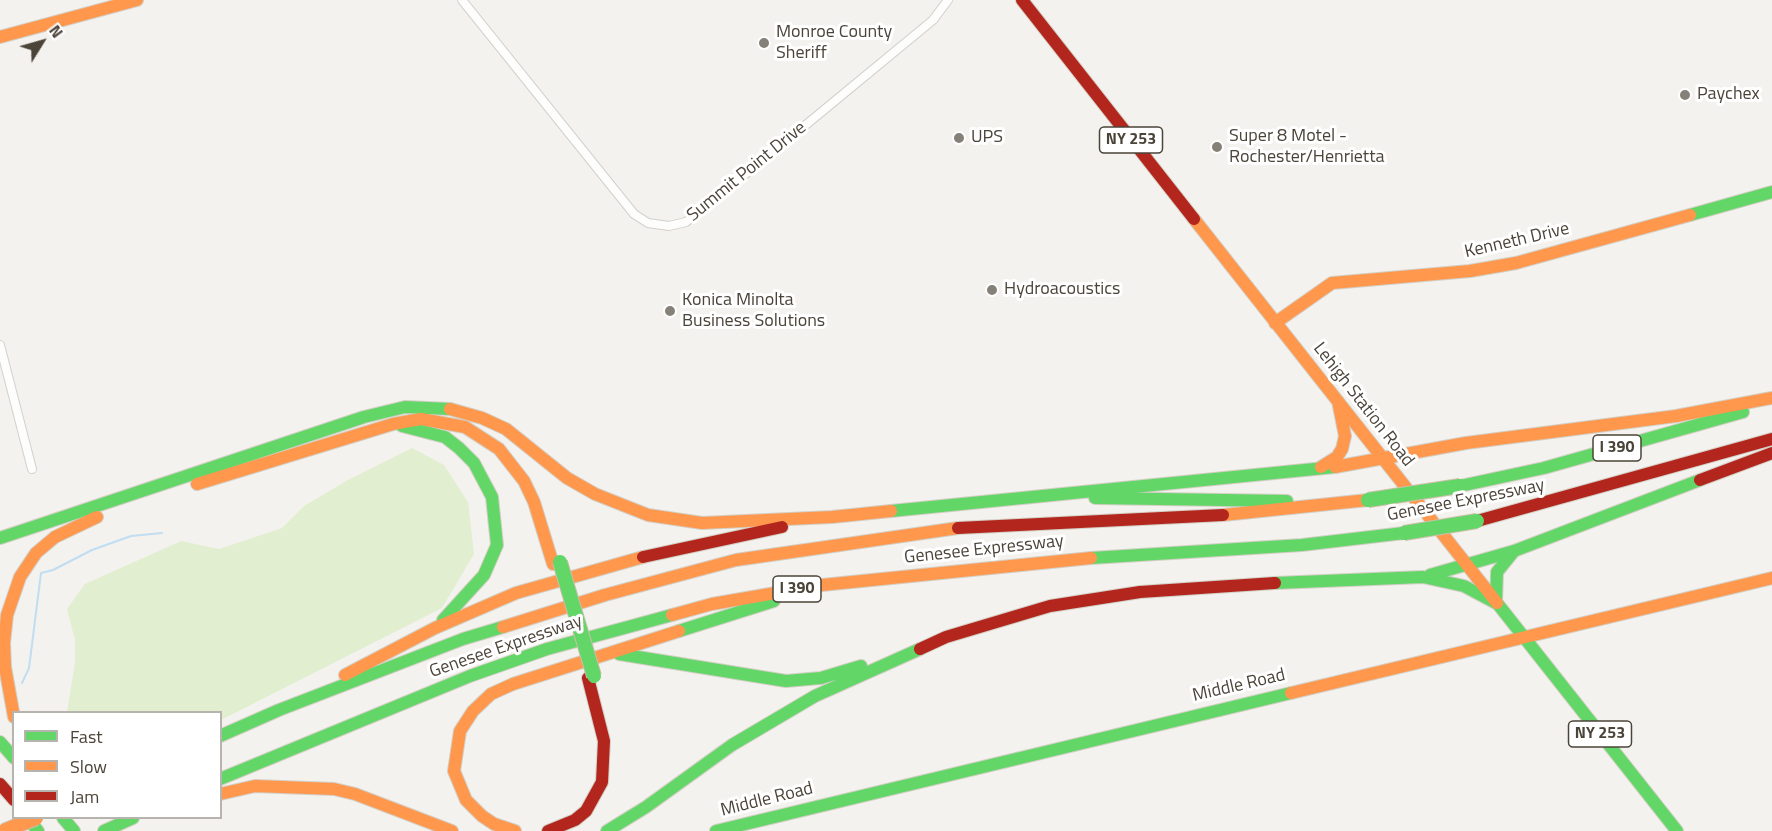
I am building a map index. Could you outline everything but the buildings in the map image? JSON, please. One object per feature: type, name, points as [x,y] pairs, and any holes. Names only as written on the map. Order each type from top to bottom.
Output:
[{"type":"main road","points":[[0,37],[137,0]]},
{"type":"main road","name":"Lehigh Station Road","points":[[1022,0],[1677,831]]},
{"type":"main road","name":"Kenneth Drive","points":[[1275,322],[1332,283],[1470,271],[1516,263],[1772,192]]},
{"type":"main road","points":[[1,540],[380,413],[405,407],[429,406],[457,410],[482,418],[506,429],[567,478],[621,506],[648,515],[702,523],[832,517],[1315,470],[1384,460],[1466,443],[1676,416],[1772,398]]},
{"type":"main road","points":[[1315,470],[1337,457],[1342,449],[1345,436],[1338,401]]},
{"type":"main road","name":"Genesee Expressway","points":[[222,735],[279,710],[463,639],[605,595],[736,560],[952,528],[1250,514],[1368,500],[1460,486],[1554,465],[1772,404]]},
{"type":"main road","points":[[380,413],[429,410],[468,420],[503,443],[531,477],[613,743],[612,779],[598,808],[572,831]]},
{"type":"main road","points":[[1,540],[97,517],[354,434],[421,419],[465,427],[499,449],[524,481],[557,563]]},
{"type":"main road","points":[[393,424],[445,437],[474,463],[492,497],[497,545],[491,560],[484,575],[461,604],[435,628]]},
{"type":"main road","name":"Genesee Expressway","points":[[222,778],[470,676],[547,649],[712,604],[822,585],[1063,560],[1302,544],[1404,533],[1477,521],[1527,509],[1772,439]]},
{"type":"main road","points":[[607,831],[646,807],[752,733],[815,696],[946,637],[1050,606],[1140,592],[1235,584],[1423,577],[1514,551],[1772,453]]},
{"type":"main road","points":[[1025,497],[1338,502]]},
{"type":"main road","points":[[13,711],[5,667],[4,643],[7,615],[20,577],[36,553],[55,537],[97,517]]},
{"type":"main road","points":[[279,710],[435,628],[516,592],[672,549],[832,517]]},
{"type":"main road","points":[[1423,577],[1464,586],[1496,603],[1497,572],[1514,551]]},
{"type":"main road","name":"Middle Road","points":[[716,831],[1772,578]]},
{"type":"main road","points":[[515,831],[494,824],[466,800],[454,771],[460,731],[473,711],[491,694],[513,684],[822,585]]},
{"type":"main road","points":[[613,653],[786,681],[821,678],[909,652]]},
{"type":"main road","points":[[548,831],[575,820],[586,811],[602,782],[605,763],[604,741],[591,677]]},
{"type":"main road","points":[[0,742],[12,756]]},
{"type":"main road","points":[[0,784],[12,798]]},
{"type":"main road","points":[[222,794],[255,786],[308,786],[363,797],[452,831]]},
{"type":"main road","points":[[363,797],[427,831]]},
{"type":"main road","points":[[28,819],[38,831]]},
{"type":"main road","points":[[4,831],[34,819]]},
{"type":"main road","points":[[105,830],[128,820]]},
{"type":"street","name":"Summit Point Drive","points":[[462,0],[634,214],[648,223],[669,226],[687,222],[933,20],[948,0]]},
{"type":"street","points":[[0,345],[32,469]]},
{"type":"green space","points":[[412,448],[444,465],[468,502],[474,554],[442,608],[222,719],[222,711],[67,711],[75,662],[75,640],[67,609],[85,584],[181,541],[219,549],[282,528],[304,506],[348,480]]},
{"type":"waterway","points":[[22,683],[29,668],[41,573],[53,570],[92,550],[131,536],[162,533]]},
{"type":"traffic: fast","points":[[1690,215],[1772,192]]},
{"type":"traffic: fast","points":[[0,538],[364,417],[405,407],[450,409]]},
{"type":"traffic: fast","points":[[1460,486],[1544,468],[1743,412]]},
{"type":"traffic: fast","points":[[402,426],[445,437],[459,448],[474,463],[492,497],[497,545],[484,575],[443,620]]},
{"type":"traffic: fast","points":[[891,511],[1335,467]]},
{"type":"traffic: fast","points":[[1430,575],[1514,551],[1700,480]]},
{"type":"traffic: fast","points":[[1368,500],[1460,486]]},
{"type":"traffic: fast","points":[[1095,498],[1287,501]]},
{"type":"traffic: fast","points":[[1404,533],[1477,521]]},
{"type":"traffic: fast","points":[[1091,558],[1302,545],[1404,533]]},
{"type":"traffic: fast","points":[[1275,583],[1423,577],[1464,586],[1496,603],[1497,572],[1514,551]]},
{"type":"traffic: fast","points":[[560,562],[594,676]]},
{"type":"traffic: fast","points":[[679,631],[774,601]]},
{"type":"traffic: fast","points":[[1497,603],[1677,831]]},
{"type":"traffic: fast","points":[[222,778],[470,676],[547,649],[672,615]]},
{"type":"traffic: fast","points":[[222,735],[279,710],[463,639],[503,627]]},
{"type":"traffic: fast","points":[[607,831],[646,807],[732,745],[815,696],[920,649]]},
{"type":"traffic: fast","points":[[619,654],[786,681],[821,678],[861,666]]},
{"type":"traffic: fast","points":[[716,831],[1291,693]]},
{"type":"traffic: fast","points":[[0,742],[12,756]]},
{"type":"traffic: fast","points":[[28,819],[38,831]]},
{"type":"traffic: fast","points":[[64,819],[74,831]]},
{"type":"traffic: fast","points":[[104,831],[131,819]]},
{"type":"traffic: slow","points":[[0,37],[137,0]]},
{"type":"traffic: slow","points":[[1275,323],[1332,283],[1470,271],[1516,263],[1690,215]]},
{"type":"traffic: slow","points":[[1194,219],[1497,603]]},
{"type":"traffic: slow","points":[[1335,467],[1466,443],[1676,416],[1772,398]]},
{"type":"traffic: slow","points":[[1321,467],[1337,457],[1342,449],[1345,436],[1338,401]]},
{"type":"traffic: slow","points":[[450,409],[482,418],[506,429],[567,478],[595,494],[648,515],[702,523],[832,517],[891,511]]},
{"type":"traffic: slow","points":[[197,484],[393,424],[421,419],[465,427],[499,449],[524,481],[534,502],[553,564]]},
{"type":"traffic: slow","points":[[1223,515],[1368,500]]},
{"type":"traffic: slow","points":[[13,711],[5,667],[4,643],[7,615],[20,577],[36,553],[55,537],[97,517]]},
{"type":"traffic: slow","points":[[503,627],[605,595],[736,560],[958,528]]},
{"type":"traffic: slow","points":[[345,675],[435,628],[516,593],[643,557]]},
{"type":"traffic: slow","points":[[672,615],[712,604],[822,585],[1091,558]]},
{"type":"traffic: slow","points":[[1291,693],[1772,578]]},
{"type":"traffic: slow","points":[[515,831],[494,824],[482,816],[466,800],[454,771],[460,731],[473,711],[491,694],[513,684],[679,631]]},
{"type":"traffic: slow","points":[[222,794],[255,786],[334,789],[355,794],[452,831]]},
{"type":"traffic: slow","points":[[4,831],[34,819]]},
{"type":"traffic: jam","points":[[1022,0],[1194,219]]},
{"type":"traffic: jam","points":[[1477,521],[1772,439]]},
{"type":"traffic: jam","points":[[1700,480],[1772,453]]},
{"type":"traffic: jam","points":[[958,528],[1223,515]]},
{"type":"traffic: jam","points":[[643,557],[782,527]]},
{"type":"traffic: jam","points":[[920,649],[946,637],[1050,606],[1140,592],[1275,583]]},
{"type":"traffic: jam","points":[[548,831],[575,820],[586,811],[602,782],[604,741],[588,678]]},
{"type":"traffic: jam","points":[[0,784],[12,798]]},
{"type":"place","name":"Monroe County Sheriff","points":[[764,43]]},
{"type":"place","name":"Paychex","points":[[1685,95]]},
{"type":"place","name":"UPS","points":[[959,138]]},
{"type":"place","name":"Super 8 Motel - Rochester/Henrietta","points":[[1217,147]]},
{"type":"place","name":"Hydroacoustics","points":[[992,290]]},
{"type":"place","name":"Konica Minolta Business Solutions","points":[[670,311]]}]
